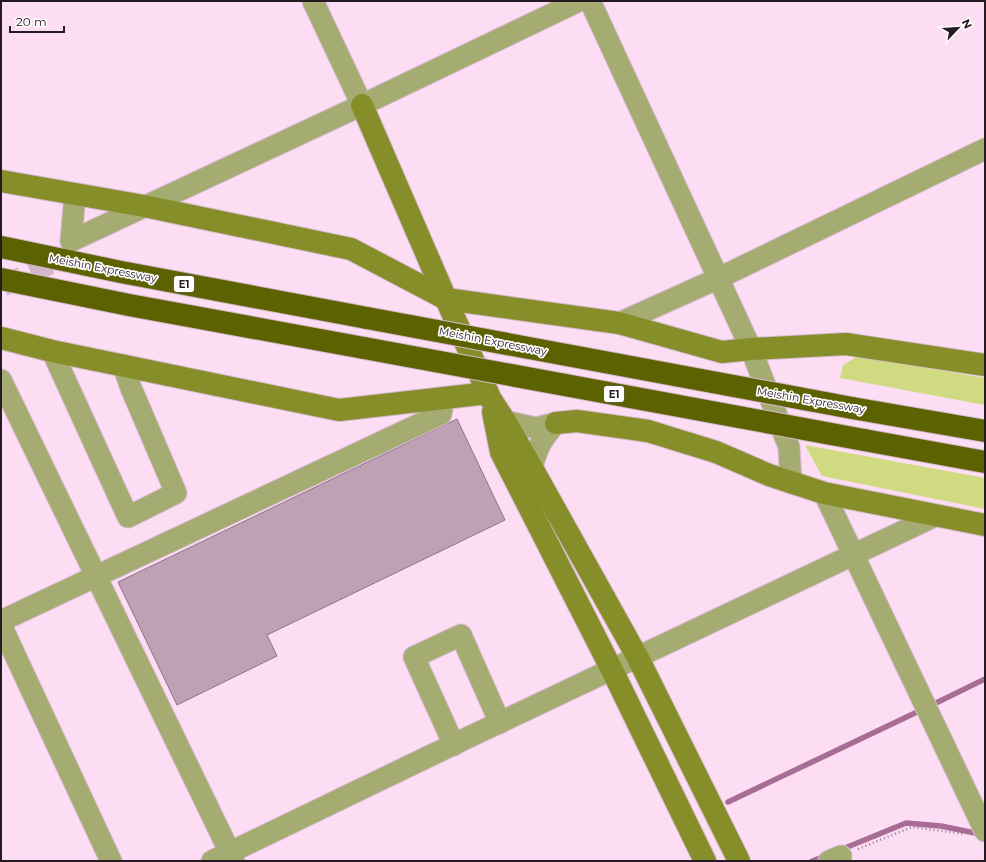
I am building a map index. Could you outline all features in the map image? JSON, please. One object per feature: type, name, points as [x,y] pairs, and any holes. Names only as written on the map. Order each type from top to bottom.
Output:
[{"type":"highway","name":"Meishin Expressway","points":[[1,247],[121,272],[852,408],[985,431]]},
{"type":"highway","name":"E1","points":[[1,279],[129,305],[985,462]]},
{"type":"street","points":[[313,1],[362,105],[489,395],[532,468],[638,658],[739,861]]},
{"type":"street","points":[[75,194],[78,244],[105,237],[144,206],[362,105],[579,1]]},
{"type":"street","points":[[590,1],[751,349],[789,447],[791,483]]},
{"type":"street","points":[[619,323],[719,278],[985,149]]},
{"type":"street","points":[[1,181],[144,206],[351,249],[446,299],[619,323],[722,352],[846,344],[985,365]]},
{"type":"street","points":[[1,338],[52,351],[338,410],[444,398],[489,395]]},
{"type":"street","points":[[52,351],[128,517],[176,493],[123,366]]},
{"type":"street","points":[[1,380],[96,576],[225,858],[500,722],[638,658],[935,516]]},
{"type":"street","points":[[489,395],[501,452],[612,670],[705,861]]},
{"type":"street","points":[[1,621],[441,414],[444,398]]},
{"type":"street","points":[[505,421],[536,428],[556,423],[576,421],[648,431],[716,452],[791,483],[824,493],[985,525]]},
{"type":"street","points":[[532,468],[535,455],[542,439],[556,423]]},
{"type":"street","points":[[824,493],[854,555],[978,833]]},
{"type":"street","points":[[1,625],[111,861]]},
{"type":"street","points":[[454,745],[414,656],[461,635],[500,722]]},
{"type":"path","points":[[835,859],[912,827],[978,833]]},
{"type":"green space","points":[[858,356],[985,378],[985,405],[840,378],[843,365]]},
{"type":"green space","points":[[805,445],[985,478],[985,509],[822,476]]},
{"type":"building","points":[[457,419],[505,520],[267,635],[277,656],[177,705],[118,582]]},
{"type":"waterway","points":[[932,705],[985,679]]},
{"type":"waterway","points":[[728,802],[915,713]]},
{"type":"waterway","points":[[840,850],[906,823],[941,826],[975,833]]},
{"type":"waterway","points":[[812,861],[825,856]]},
{"type":"tunnel","points":[[3,286],[85,247]]}]
